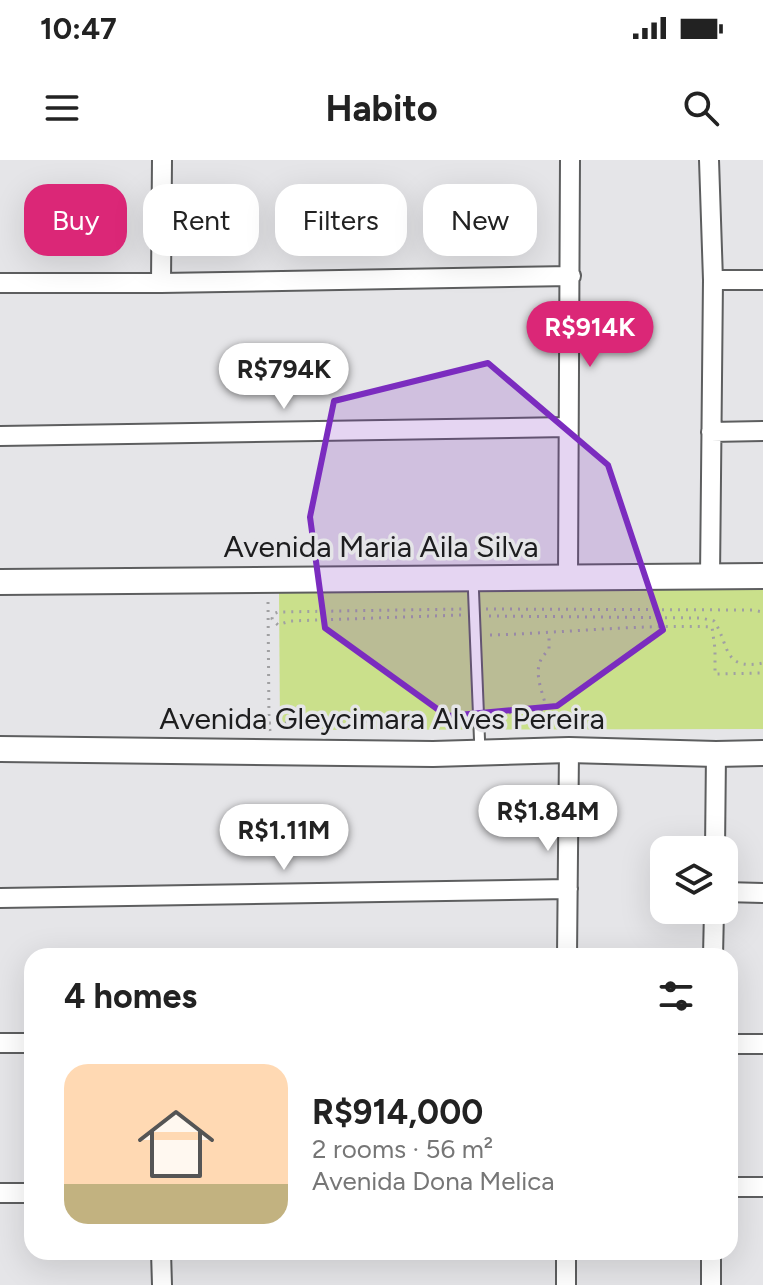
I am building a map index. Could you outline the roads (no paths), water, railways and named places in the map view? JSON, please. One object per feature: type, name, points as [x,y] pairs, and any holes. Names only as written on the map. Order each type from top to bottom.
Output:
[{"type":"street","points":[[161,283],[162,160]]},
{"type":"street","points":[[568,578],[570,160]]},
{"type":"street","points":[[709,160],[713,280],[710,577]]},
{"type":"street","points":[[0,283],[571,276]]},
{"type":"street","points":[[713,280],[763,280]]},
{"type":"street","points":[[0,436],[568,427]]},
{"type":"street","points":[[711,432],[763,431]]},
{"type":"street","name":"Avenida Maria Aila Silva","points":[[0,582],[763,576]]},
{"type":"street","name":"Avenida Gleycimara Alves Pereira","points":[[0,749],[763,753]]},
{"type":"street","points":[[567,948],[569,750]]},
{"type":"street","points":[[715,836],[716,754]]},
{"type":"street","points":[[0,898],[568,889]]},
{"type":"street","points":[[738,892],[763,893]]},
{"type":"street","points":[[713,948],[714,924]]},
{"type":"street","points":[[0,1043],[24,1043]]},
{"type":"street","points":[[738,1044],[763,1044]]},
{"type":"street","points":[[738,1187],[763,1187]]},
{"type":"street","points":[[0,1193],[24,1193]]},
{"type":"street","points":[[161,1260],[162,1285]]},
{"type":"street","points":[[566,1260],[566,1285]]},
{"type":"street","points":[[711,1260],[711,1285]]},
{"type":"lane","points":[[473,579],[480,753]]}]
